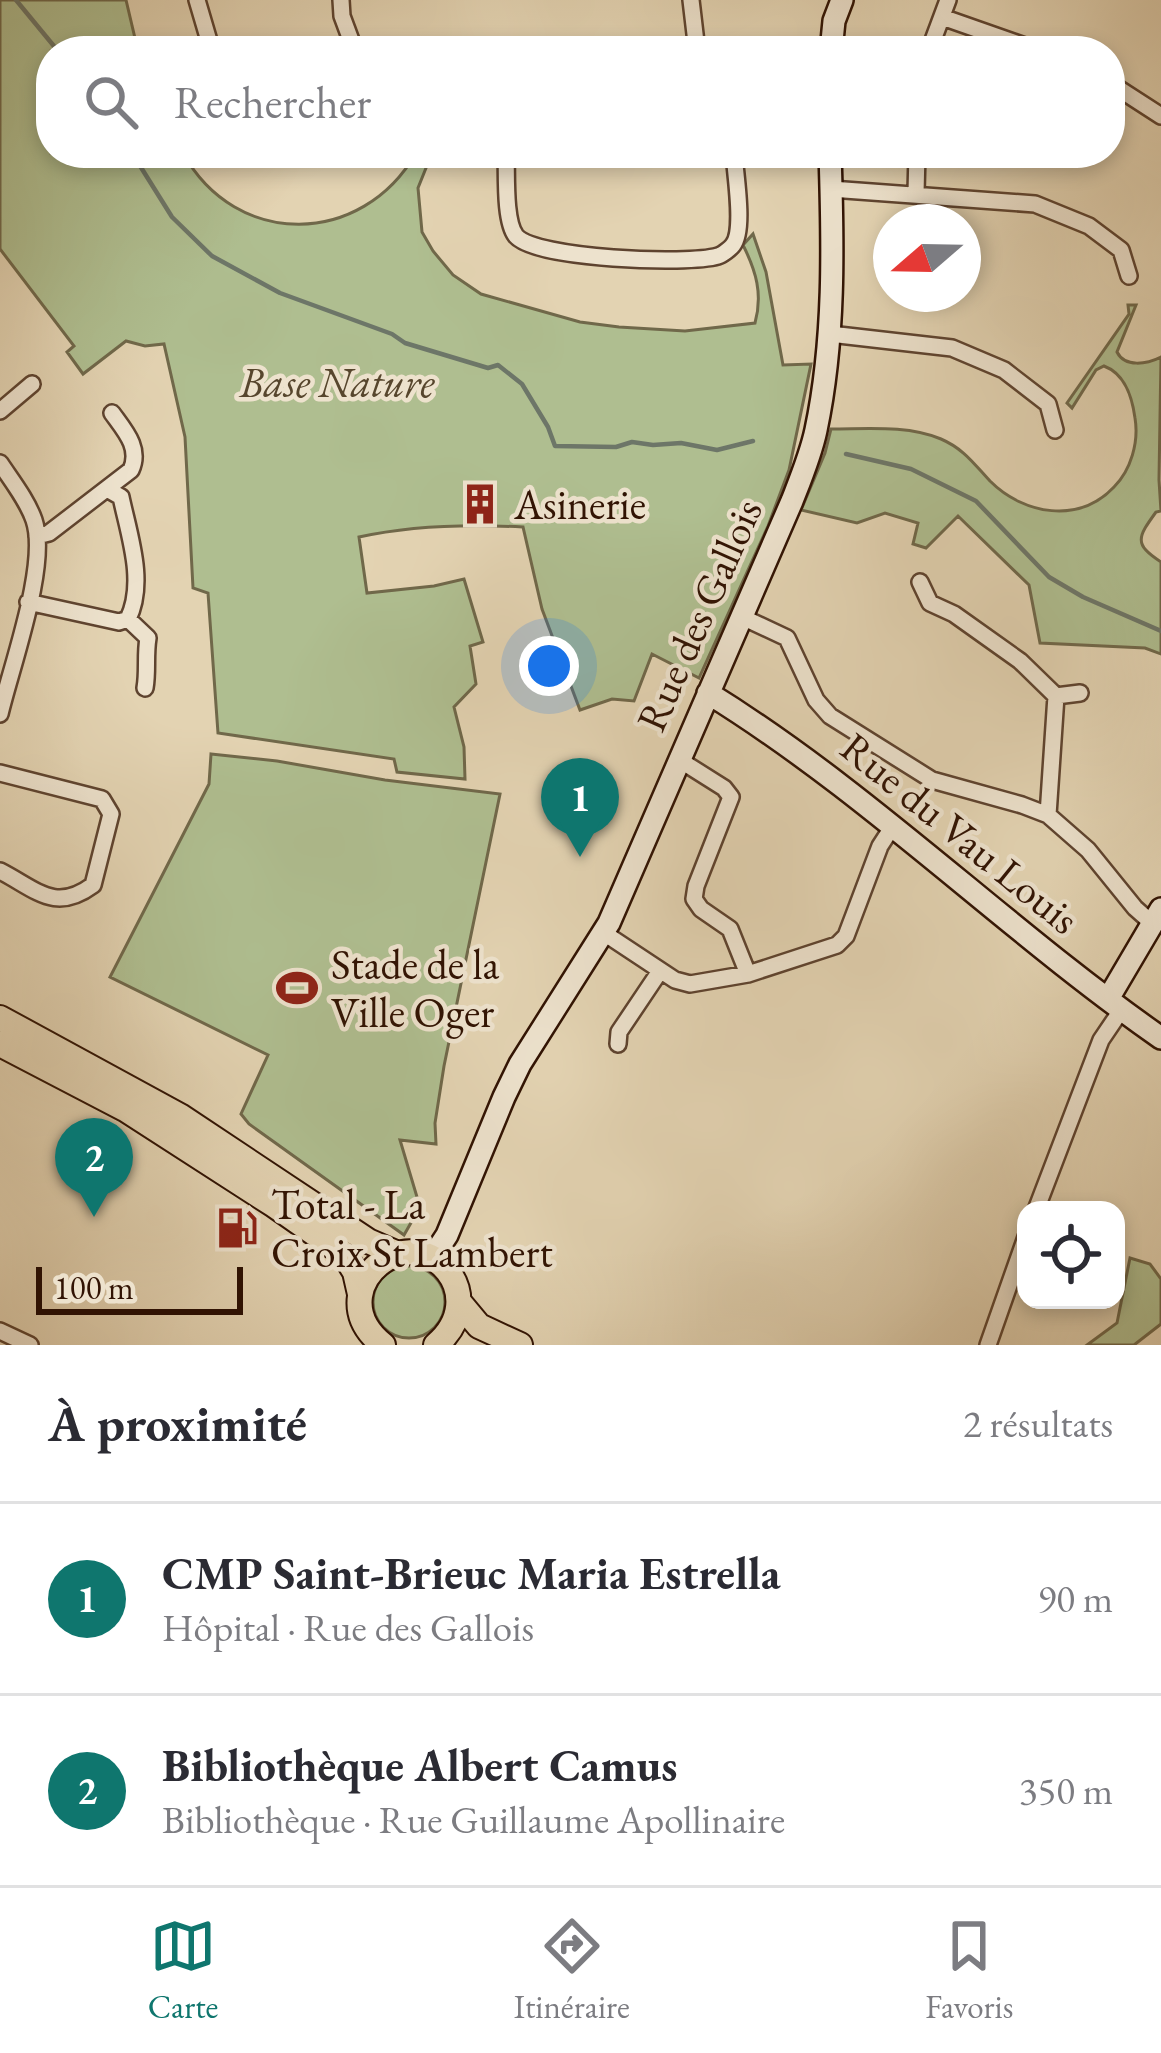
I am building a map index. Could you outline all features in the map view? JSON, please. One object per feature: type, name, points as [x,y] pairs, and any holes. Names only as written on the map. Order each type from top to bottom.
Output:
[{"type":"main road","points":[[832,36],[842,0]]},
{"type":"main road","name":"Rue des Gallois","points":[[432,1258],[520,1064],[604,933],[810,452],[830,334],[830,168]]},
{"type":"main road","name":"Rue du Vau Louis","points":[[708,693],[809,761],[1071,972],[1161,1038]]},
{"type":"main road","points":[[1115,1004],[1157,916]]},
{"type":"main road","points":[[0,1018],[180,1116],[368,1241],[398,1254]]},
{"type":"main road","points":[[0,1044],[125,1109],[344,1255],[356,1272],[364,1322],[382,1345]]},
{"type":"main road","points":[[360,1294],[364,1280],[385,1259],[410,1252],[432,1258],[452,1276],[459,1302],[457,1319],[438,1345]]},
{"type":"main road","points":[[459,1302],[479,1326],[520,1345]]},
{"type":"street","points":[[197,0],[208,36]]},
{"type":"street","points":[[341,0],[350,36]]},
{"type":"street","points":[[691,0],[695,36]]},
{"type":"street","points":[[935,36],[947,0]]},
{"type":"street","points":[[942,17],[996,36]]},
{"type":"street","points":[[1125,93],[1161,116]]},
{"type":"street","points":[[507,168],[510,224],[529,246],[601,258],[681,259],[720,256],[733,247],[739,234],[735,168]]},
{"type":"street","points":[[916,194],[917,168]]},
{"type":"street","points":[[831,189],[1035,204],[1089,226],[1121,250],[1129,276]]},
{"type":"street","points":[[830,334],[952,348],[1004,370],[1048,404],[1055,430]]},
{"type":"street","points":[[3,408],[32,384]]},
{"type":"street","points":[[0,387],[3,408]]},
{"type":"street","points":[[38,536],[49,533],[130,470],[135,460],[131,439],[112,413]]},
{"type":"street","points":[[0,463],[28,506],[38,536],[28,602],[1,703]]},
{"type":"street","points":[[107,489],[121,496],[135,563],[135,594],[128,619]]},
{"type":"street","points":[[920,582],[930,603],[954,614],[1020,661],[1056,697],[1048,814]]},
{"type":"street","points":[[28,602],[118,622],[128,619]]},
{"type":"street","points":[[742,616],[787,638],[822,709],[852,731],[942,784],[1048,814],[1088,850],[1135,908],[1157,916]]},
{"type":"street","points":[[128,619],[148,638],[145,688]]},
{"type":"street","points":[[1056,697],[1080,692]]},
{"type":"street","points":[[678,759],[731,797],[694,899],[730,929],[748,974]]},
{"type":"street","points":[[0,773],[102,799],[111,814],[93,885],[72,899],[57,900],[0,871]]},
{"type":"street","points":[[604,933],[659,971],[690,984],[748,974],[837,946],[846,936],[880,846],[893,826]]},
{"type":"street","points":[[618,1044],[619,1032],[659,971]]},
{"type":"street","points":[[1039,1201],[1115,1004]]},
{"type":"street","points":[[988,1345],[1017,1263]]},
{"type":"street","points":[[0,1331],[30,1345]]},
{"type":"green space","name":"Base Nature","points":[[0,0],[126,0],[134,36],[36,36],[36,168],[194,168],[234,207],[266,220],[299,224],[333,220],[364,206],[393,184],[405,168],[426,168],[418,188],[422,232],[453,275],[481,294],[580,322],[619,327],[685,331],[755,323],[757,283],[743,245],[753,234],[766,272],[783,365],[811,364],[789,470],[699,678],[652,654],[634,701],[612,699],[580,710],[542,609],[523,527],[400,530],[359,537],[367,593],[464,579],[483,642],[470,646],[476,684],[454,707],[464,747],[465,779],[397,772],[394,759],[218,733],[208,593],[193,588],[185,437],[164,344],[126,341],[83,374],[67,352],[74,346],[0,249]]},
{"type":"green space","points":[[1128,305],[1136,305],[1117,352],[1131,362],[1161,357],[1161,511],[1141,540],[1161,562],[1161,654],[1145,648],[1040,643],[1029,585],[958,516],[926,548],[913,544],[918,523],[885,513],[857,523],[801,510],[831,429],[901,430],[941,439],[962,452],[1004,493],[1035,508],[1068,510],[1100,499],[1120,480],[1132,455],[1136,427],[1129,394],[1117,374],[1104,366],[1096,370],[1072,408],[1067,403],[1129,314]]},
{"type":"green space","name":"Stade de la Ville Oger","points":[[211,754],[500,794],[444,1066],[436,1144],[400,1140],[420,1207],[404,1235],[241,1114],[268,1055],[110,977],[209,784]]},
{"type":"green space","points":[[1130,1258],[1150,1264],[1161,1279],[1161,1324],[1134,1345],[1087,1345],[1117,1323],[1120,1309],[1125,1309]]},
{"type":"green space","points":[[409,1266],[434,1277],[445,1302],[434,1327],[409,1338],[384,1327],[373,1302],[384,1277]]},
{"type":"waterway","points":[[16,0],[46,36]]},
{"type":"waterway","points":[[141,168],[172,217],[212,256],[280,293],[405,343],[488,368],[498,365],[522,384],[555,446],[681,443],[717,450],[753,441]]},
{"type":"waterway","points":[[846,454],[911,469],[976,501],[1049,577],[1161,631]]},
{"type":"place","name":"Asinerie","points":[[480,504]]},
{"type":"place","name":"CMP Saint-Brieuc Maria Estrella","points":[[580,857]]},
{"type":"place","name":"Stade de la Ville Oger","points":[[297,988]]},
{"type":"place","name":"Bibliothèque Albert Camus","points":[[94,1217]]},
{"type":"place","name":"Total - La Croix St Lambert","points":[[237,1228]]}]
